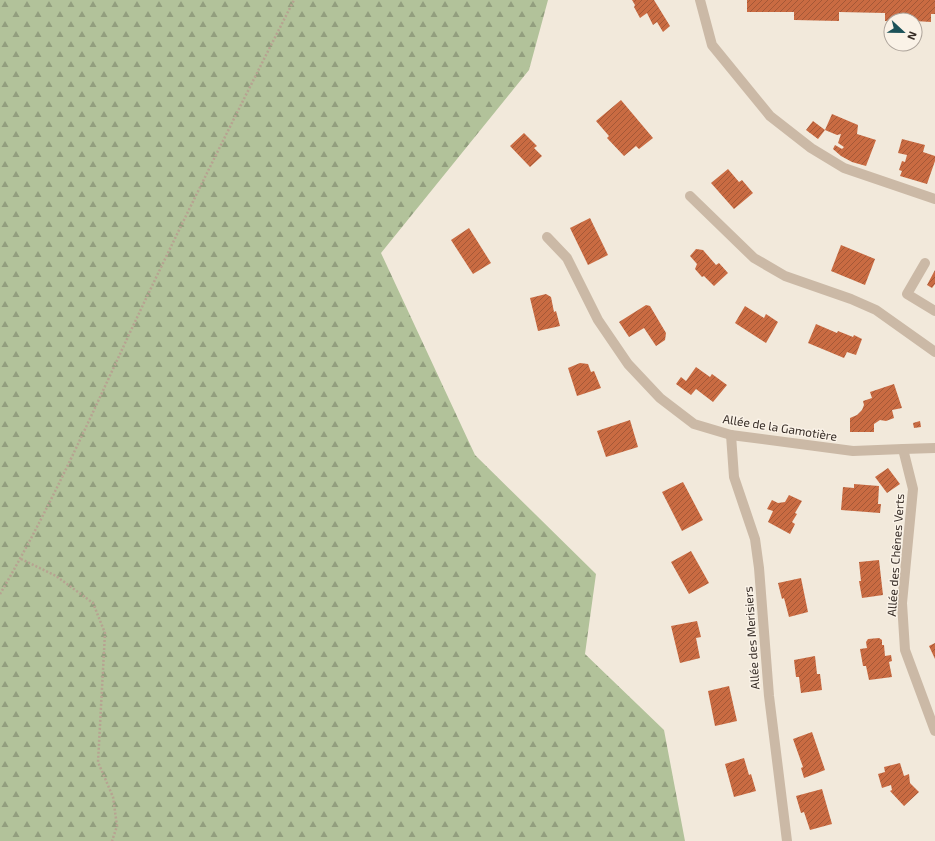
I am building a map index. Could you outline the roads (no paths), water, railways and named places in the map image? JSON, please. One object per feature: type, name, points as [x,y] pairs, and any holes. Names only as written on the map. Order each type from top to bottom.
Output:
[{"type":"street","points":[[700,0],[712,45],[770,116],[811,148],[844,168],[935,200]]},
{"type":"street","points":[[690,196],[754,258],[785,276],[851,299],[876,310],[935,352]]},
{"type":"street","name":"Allée de la Gamotière","points":[[547,237],[567,258],[598,320],[624,357],[660,398],[694,424],[731,435],[853,451],[935,448]]},
{"type":"street","points":[[925,262],[907,294],[935,311]]},
{"type":"street","name":"Allée des Merisiers","points":[[731,435],[734,477],[755,539],[759,568],[768,696],[788,841]]},
{"type":"street","name":"Allée des Chênes Verts","points":[[903,448],[913,488],[902,603],[904,650],[935,731]]}]
